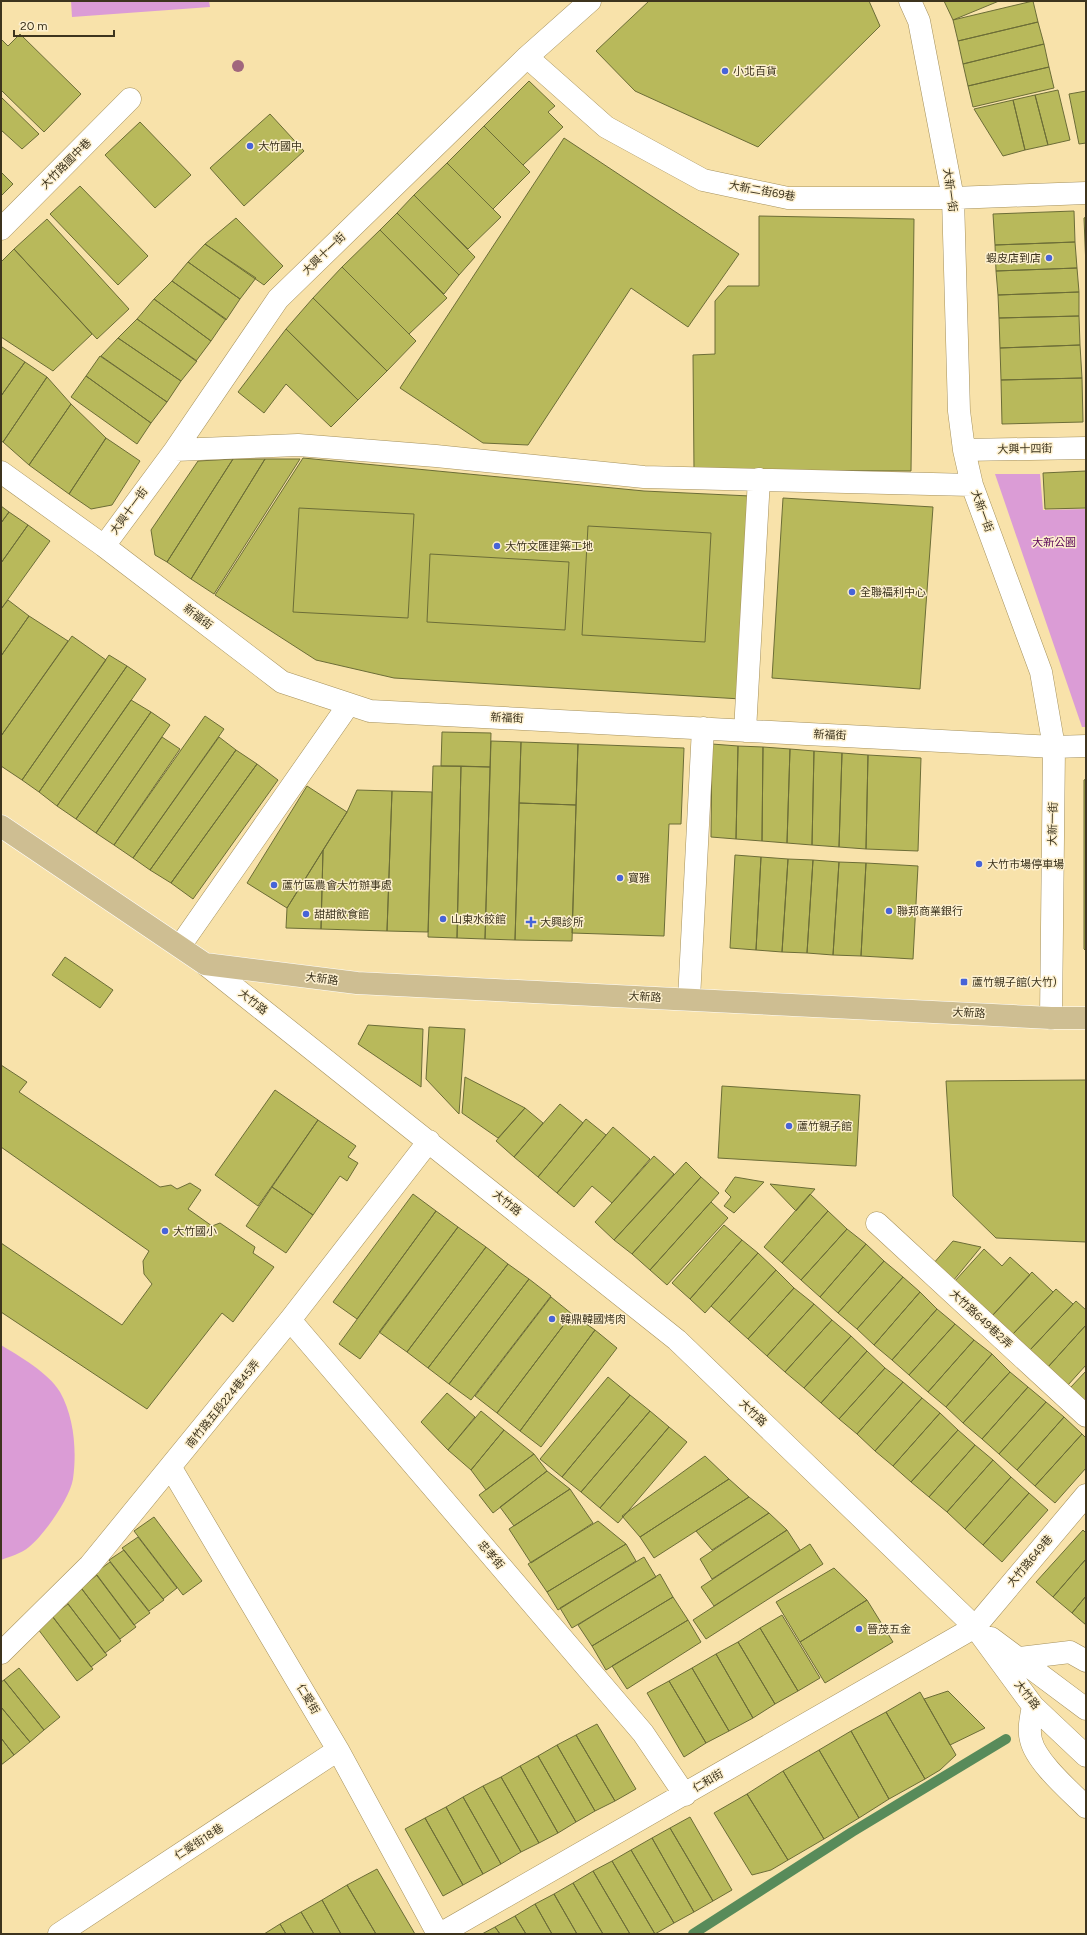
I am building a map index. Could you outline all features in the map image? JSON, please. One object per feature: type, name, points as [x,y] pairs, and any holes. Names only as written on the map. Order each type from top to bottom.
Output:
[{"type":"main road","name":"大竹路","points":[[1,826],[205,964]]},
{"type":"main road","name":"大新路","points":[[205,964],[358,983],[1051,1018],[1086,1018]]},
{"type":"street","name":"大興十一街","points":[[104,546],[175,450],[278,299],[527,57],[590,1]]},
{"type":"street","name":"大新一街","points":[[910,1],[919,21],[953,198],[959,411],[964,450],[972,485],[1040,672],[1054,747],[1051,1018]]},
{"type":"street","name":"大新二街69巷","points":[[527,57],[606,127],[703,180],[788,198],[953,198],[1086,193]]},
{"type":"street","name":"大竹路國中巷","points":[[1,229],[130,98]]},
{"type":"street","points":[[175,450],[298,445],[436,456],[644,477],[972,485]]},
{"type":"street","name":"大興十四街","points":[[964,450],[1086,448]]},
{"type":"street","name":"新福街","points":[[1,472],[104,546],[282,682],[370,711],[1054,747],[1086,746]]},
{"type":"street","points":[[745,731],[759,479]]},
{"type":"street","points":[[180,946],[349,704]]},
{"type":"street","points":[[689,999],[703,728]]},
{"type":"street","name":"大竹路","points":[[205,964],[677,1340],[975,1627],[1020,1658],[1086,1709]]},
{"type":"street","name":"南竹路五段224巷45弄","points":[[1,1653],[90,1565],[171,1468],[290,1320],[429,1141]]},
{"type":"street","name":"大竹路649巷2弄","points":[[877,1223],[1086,1416]]},
{"type":"street","name":"忠孝街","points":[[290,1320],[643,1733],[685,1795]]},
{"type":"street","name":"仁愛街","points":[[171,1468],[338,1750],[439,1934]]},
{"type":"street","name":"大竹路649巷","points":[[975,1627],[1086,1495]]},
{"type":"street","name":"大竹路","points":[[975,1627],[1033,1706],[1086,1756]]},
{"type":"street","name":"仁和街","points":[[439,1934],[685,1795],[975,1627]]},
{"type":"street","points":[[1020,1658],[1070,1652],[1086,1661]]},
{"type":"street","points":[[1033,1706],[1030,1724],[1031,1741],[1046,1767],[1086,1807]]},
{"type":"street","name":"仁愛街18巷","points":[[59,1934],[338,1750]]},
{"type":"green space","points":[[71,1],[209,1],[210,7],[72,17]]},
{"type":"green space","name":"大新公園","points":[[995,474],[1040,474],[1043,510],[1086,509],[1086,727],[1082,727]]},
{"type":"green space","points":[[1,1345],[25,1360],[49,1378],[60,1392],[65,1402],[71,1423],[75,1457],[71,1487],[56,1516],[42,1534],[26,1549],[1,1560]]},
{"type":"building","name":"小北百貨","points":[[649,1],[869,1],[880,26],[758,147],[635,91],[596,51]]},
{"type":"building","points":[[944,1],[999,1],[953,20]]},
{"type":"building","points":[[1033,1],[1038,22],[958,41],[953,20]]},
{"type":"building","points":[[1038,22],[1044,44],[963,64],[958,41]]},
{"type":"building","points":[[20,34],[81,94],[44,132],[1,90],[1,39],[8,46]]},
{"type":"building","points":[[1044,44],[1049,67],[968,86],[963,64]]},
{"type":"building","points":[[1049,67],[1054,88],[973,107],[968,86]]},
{"type":"building","points":[[529,81],[555,106],[548,112],[563,127],[523,165],[484,126]]},
{"type":"building","points":[[1058,90],[1070,140],[1048,145],[1035,95]]},
{"type":"building","points":[[1086,91],[1086,143],[1079,144],[1069,94]]},
{"type":"building","points":[[1035,95],[1048,145],[1025,150],[1013,100]]},
{"type":"building","points":[[1,97],[39,134],[22,149],[1,130]]},
{"type":"building","points":[[1013,100],[1025,150],[1003,156],[974,109]]},
{"type":"building","points":[[270,114],[304,151],[244,206],[210,168]]},
{"type":"building","points":[[140,122],[191,175],[155,208],[105,155]]},
{"type":"building","points":[[484,126],[530,172],[493,209],[447,163]]},
{"type":"building","points":[[564,138],[739,254],[688,327],[631,288],[528,445],[483,443],[400,388]]},
{"type":"building","points":[[447,163],[501,217],[468,249],[414,195]]},
{"type":"building","points":[[1,172],[13,184],[1,196]]},
{"type":"building","points":[[80,186],[148,256],[118,285],[50,214]]},
{"type":"building","points":[[414,195],[475,257],[459,275],[397,213]]},
{"type":"building","points":[[1074,211],[1075,242],[995,245],[993,214]]},
{"type":"building","points":[[397,213],[459,275],[444,294],[380,230]]},
{"type":"building","points":[[759,216],[914,219],[911,471],[694,470],[693,355],[715,354],[715,301],[728,286],[759,286]]},
{"type":"building","points":[[1086,217],[1086,267],[1084,218]]},
{"type":"building","points":[[236,218],[283,266],[264,285],[205,244]]},
{"type":"building","points":[[47,219],[129,309],[97,339],[14,249]]},
{"type":"building","points":[[380,230],[447,298],[409,334],[342,267]]},
{"type":"building","points":[[1075,242],[1077,268],[996,271],[995,245]]},
{"type":"building","points":[[205,244],[256,278],[240,299],[188,262]]},
{"type":"building","points":[[14,249],[92,334],[53,371],[1,337],[1,262]]},
{"type":"building","points":[[188,262],[240,299],[226,320],[172,281]]},
{"type":"building","points":[[342,267],[416,341],[387,371],[313,298]]},
{"type":"building","points":[[1077,268],[1079,292],[998,295],[996,271]]},
{"type":"building","points":[[172,281],[226,319],[211,341],[154,299]]},
{"type":"building","points":[[1079,292],[1079,316],[999,318],[998,295]]},
{"type":"building","points":[[313,298],[387,371],[358,400],[286,329]]},
{"type":"building","points":[[154,299],[211,341],[196,361],[137,319]]},
{"type":"building","points":[[1079,316],[1080,345],[1000,348],[999,318]]},
{"type":"building","points":[[137,319],[197,361],[181,381],[118,338]]},
{"type":"building","points":[[286,329],[358,400],[331,427],[286,384],[264,413],[238,392]]},
{"type":"building","points":[[118,338],[181,381],[167,402],[101,356]]},
{"type":"building","points":[[1080,345],[1082,378],[1001,380],[1000,348]]},
{"type":"building","points":[[2,347],[25,362],[1,396],[1,348]]},
{"type":"building","points":[[100,356],[167,402],[151,423],[86,376]]},
{"type":"building","points":[[25,362],[47,377],[3,442],[1,441],[1,396]]},
{"type":"building","points":[[86,376],[151,423],[137,444],[71,397]]},
{"type":"building","points":[[47,377],[71,404],[29,465],[3,442]]},
{"type":"building","points":[[1082,378],[1083,422],[1002,424],[1001,380]]},
{"type":"building","points":[[71,404],[106,438],[69,494],[29,465]]},
{"type":"building","points":[[106,438],[140,461],[112,505],[91,509],[69,494]]},
{"type":"building","name":"大竹文匯建築工地","points":[[303,458],[644,491],[750,496],[741,699],[394,678],[316,660],[215,595]]},
{"type":"building","points":[[233,459],[265,459],[191,579],[167,562]]},
{"type":"building","points":[[233,459],[167,562],[155,555],[151,530],[198,461]]},
{"type":"building","points":[[265,459],[300,459],[214,594],[191,579]]},
{"type":"building","points":[[1086,471],[1086,508],[1045,509],[1043,473]]},
{"type":"building","name":"全聯福利中心","points":[[783,498],[933,507],[920,689],[772,678]]},
{"type":"building","points":[[1,506],[9,512],[1,523]]},
{"type":"building","points":[[299,508],[414,514],[408,618],[293,612]]},
{"type":"building","points":[[9,512],[28,525],[1,563],[1,523]]},
{"type":"building","points":[[28,525],[50,541],[1,609],[1,563]]},
{"type":"building","points":[[588,526],[711,533],[705,642],[582,635]]},
{"type":"building","points":[[430,554],[569,562],[565,630],[427,622]]},
{"type":"building","points":[[8,600],[29,616],[1,656],[1,609]]},
{"type":"building","points":[[29,616],[68,641],[1,736],[1,656]]},
{"type":"building","points":[[72,636],[106,660],[22,780],[1,766],[1,736]]},
{"type":"building","points":[[109,655],[127,666],[39,792],[22,780]]},
{"type":"building","points":[[127,666],[146,679],[57,806],[39,792]]},
{"type":"building","points":[[131,700],[151,712],[76,819],[57,806]]},
{"type":"building","points":[[151,712],[170,725],[96,833],[76,819]]},
{"type":"building","points":[[205,716],[224,729],[133,858],[114,845]]},
{"type":"building","points":[[442,732],[491,733],[490,767],[441,766]]},
{"type":"building","points":[[162,737],[180,749],[114,845],[96,833]]},
{"type":"building","points":[[219,737],[236,750],[150,870],[133,858]]},
{"type":"building","points":[[491,741],[521,742],[515,940],[485,939]]},
{"type":"building","points":[[521,742],[578,744],[576,805],[519,803]]},
{"type":"building","name":"寶雅","points":[[578,744],[684,748],[681,824],[669,824],[664,936],[572,933]]},
{"type":"building","points":[[712,744],[738,746],[736,839],[711,837]]},
{"type":"building","points":[[738,746],[763,747],[762,841],[736,839]]},
{"type":"building","points":[[763,747],[790,749],[787,843],[762,841]]},
{"type":"building","points":[[790,749],[814,751],[812,845],[787,843]]},
{"type":"building","points":[[236,750],[257,764],[171,883],[150,870]]},
{"type":"building","points":[[814,751],[842,753],[839,847],[812,845]]},
{"type":"building","points":[[842,753],[868,755],[866,849],[839,847]]},
{"type":"building","points":[[868,755],[921,758],[918,851],[866,849]]},
{"type":"building","points":[[257,764],[278,780],[193,899],[171,883]]},
{"type":"building","points":[[433,766],[461,766],[457,938],[428,937]]},
{"type":"building","points":[[461,766],[490,767],[485,939],[457,938]]},
{"type":"building","points":[[1086,779],[1086,951],[1084,949],[1084,780]]},
{"type":"building","points":[[307,786],[347,812],[287,908],[247,883]]},
{"type":"building","points":[[357,790],[392,791],[387,931],[321,929],[323,850],[347,812]]},
{"type":"building","points":[[392,791],[432,792],[428,932],[387,931]]},
{"type":"building","points":[[519,803],[576,805],[572,941],[515,940]]},
{"type":"building","points":[[323,850],[321,929],[286,928],[287,908]]},
{"type":"building","points":[[735,855],[761,857],[756,950],[730,948]]},
{"type":"building","points":[[761,857],[788,859],[782,952],[756,950]]},
{"type":"building","points":[[788,859],[813,860],[807,953],[782,952]]},
{"type":"building","points":[[813,860],[839,862],[833,955],[807,953]]},
{"type":"building","points":[[839,862],[866,863],[861,956],[833,955]]},
{"type":"building","name":"聯邦商業銀行","points":[[866,863],[918,866],[913,959],[861,956]]},
{"type":"building","points":[[65,957],[113,990],[100,1008],[52,975]]},
{"type":"building","points":[[368,1025],[423,1029],[421,1087],[358,1044]]},
{"type":"building","points":[[429,1027],[465,1029],[459,1114],[426,1079]]},
{"type":"building","points":[[1,1065],[27,1082],[19,1092],[160,1187],[171,1185],[177,1189],[190,1183],[201,1190],[188,1209],[212,1226],[220,1223],[255,1247],[253,1253],[274,1267],[233,1322],[222,1313],[147,1409],[1,1312],[1,1243],[122,1325],[152,1284],[144,1274],[143,1261],[149,1251],[1,1147]]},
{"type":"building","points":[[465,1077],[525,1108],[498,1138],[462,1113]]},
{"type":"building","points":[[1086,1080],[1086,1242],[996,1238],[953,1196],[946,1081]]},
{"type":"building","name":"蘆竹親子館","points":[[722,1086],[860,1095],[856,1166],[718,1158]]},
{"type":"building","points":[[275,1090],[318,1120],[258,1206],[215,1175]]},
{"type":"building","points":[[560,1104],[583,1123],[538,1177],[514,1157]]},
{"type":"building","points":[[525,1108],[543,1123],[514,1157],[496,1141]]},
{"type":"building","points":[[586,1119],[606,1135],[557,1193],[538,1177]]},
{"type":"building","points":[[318,1120],[356,1146],[348,1157],[358,1163],[347,1181],[340,1176],[313,1215],[272,1187]]},
{"type":"building","points":[[613,1127],[650,1159],[612,1203],[592,1186],[574,1207],[557,1193]]},
{"type":"building","points":[[654,1156],[674,1174],[614,1240],[595,1222]]},
{"type":"building","points":[[686,1162],[701,1177],[632,1254],[614,1240]]},
{"type":"building","points":[[701,1177],[719,1193],[650,1270],[632,1254]]},
{"type":"building","points":[[735,1177],[764,1182],[734,1213],[724,1206],[731,1197],[725,1191]]},
{"type":"building","points":[[770,1184],[815,1189],[796,1211]]},
{"type":"building","points":[[272,1187],[313,1215],[286,1253],[246,1226]]},
{"type":"building","points":[[413,1194],[436,1211],[357,1319],[333,1302]]},
{"type":"building","points":[[810,1194],[828,1211],[782,1263],[764,1247]]},
{"type":"building","points":[[711,1202],[728,1218],[667,1285],[650,1270]]},
{"type":"building","points":[[436,1211],[458,1227],[360,1359],[339,1344]]},
{"type":"building","points":[[828,1211],[847,1229],[801,1280],[782,1263]]},
{"type":"building","points":[[724,1225],[742,1240],[690,1299],[672,1283]]},
{"type":"building","points":[[458,1227],[486,1247],[407,1352],[379,1332]]},
{"type":"building","points":[[847,1229],[866,1244],[820,1297],[801,1280]]},
{"type":"building","points":[[742,1240],[758,1253],[705,1313],[690,1299]]},
{"type":"building","points":[[953,1241],[981,1247],[953,1281],[933,1264]]},
{"type":"building","points":[[866,1244],[884,1261],[838,1313],[820,1297]]},
{"type":"building","points":[[486,1247],[508,1264],[428,1368],[407,1352]]},
{"type":"building","points":[[984,1249],[1002,1266],[1010,1257],[1030,1275],[992,1316],[954,1282]]},
{"type":"building","points":[[758,1253],[776,1270],[729,1322],[711,1306]]},
{"type":"building","points":[[884,1261],[903,1277],[857,1329],[838,1313]]},
{"type":"building","points":[[508,1264],[529,1279],[449,1384],[428,1368]]},
{"type":"building","points":[[776,1270],[794,1288],[748,1339],[729,1322]]},
{"type":"building","points":[[1032,1272],[1053,1292],[1013,1334],[992,1316]]},
{"type":"building","points":[[903,1277],[920,1292],[874,1345],[857,1329]]},
{"type":"building","points":[[529,1279],[551,1296],[471,1400],[449,1384]]},
{"type":"building","points":[[794,1288],[814,1304],[767,1356],[748,1339]]},
{"type":"building","points":[[1056,1289],[1073,1304],[1030,1350],[1013,1334]]},
{"type":"building","points":[[920,1292],[937,1309],[892,1360],[874,1345]]},
{"type":"building","points":[[551,1297],[572,1314],[497,1413],[475,1396]]},
{"type":"building","points":[[1076,1301],[1086,1310],[1086,1325],[1048,1367],[1030,1350]]},
{"type":"building","points":[[814,1304],[832,1320],[785,1372],[767,1356]]},
{"type":"building","points":[[937,1309],[955,1324],[909,1375],[892,1360]]},
{"type":"building","points":[[572,1314],[595,1330],[520,1431],[497,1413]]},
{"type":"building","points":[[832,1320],[851,1336],[804,1388],[785,1372]]},
{"type":"building","points":[[955,1324],[974,1340],[928,1392],[909,1375]]},
{"type":"building","points":[[1086,1325],[1086,1365],[1068,1385],[1048,1367]]},
{"type":"building","points":[[595,1330],[617,1348],[541,1447],[520,1431]]},
{"type":"building","points":[[851,1336],[867,1351],[821,1403],[804,1388]]},
{"type":"building","points":[[974,1340],[992,1354],[946,1407],[928,1392]]},
{"type":"building","points":[[867,1351],[885,1368],[839,1419],[821,1403]]},
{"type":"building","points":[[992,1354],[1010,1372],[963,1423],[946,1407]]},
{"type":"building","points":[[885,1368],[903,1382],[857,1434],[839,1419]]},
{"type":"building","points":[[1086,1371],[1086,1403],[1070,1388]]},
{"type":"building","points":[[1010,1372],[1028,1387],[982,1439],[963,1423]]},
{"type":"building","points":[[608,1377],[630,1395],[562,1477],[540,1459]]},
{"type":"building","points":[[903,1382],[922,1398],[875,1451],[857,1434]]},
{"type":"building","points":[[1028,1387],[1046,1402],[999,1454],[982,1439]]},
{"type":"building","points":[[447,1393],[475,1417],[448,1450],[421,1422]]},
{"type":"building","points":[[630,1395],[650,1411],[581,1492],[562,1477]]},
{"type":"building","points":[[922,1398],[940,1413],[893,1466],[875,1451]]},
{"type":"building","points":[[1046,1402],[1064,1417],[1017,1470],[999,1454]]},
{"type":"building","points":[[481,1411],[504,1430],[471,1470],[448,1450]]},
{"type":"building","points":[[650,1411],[669,1427],[600,1508],[581,1492]]},
{"type":"building","points":[[940,1413],[958,1430],[911,1482],[893,1466]]},
{"type":"building","points":[[1064,1417],[1082,1434],[1035,1486],[1017,1470]]},
{"type":"building","points":[[669,1427],[687,1442],[618,1523],[600,1508]]},
{"type":"building","points":[[504,1430],[534,1454],[486,1490],[471,1470]]},
{"type":"building","points":[[958,1430],[975,1445],[929,1497],[911,1482]]},
{"type":"building","points":[[1082,1434],[1086,1438],[1086,1468],[1055,1503],[1035,1486]]},
{"type":"building","points":[[975,1445],[993,1460],[947,1512],[929,1497]]},
{"type":"building","points":[[534,1454],[547,1471],[493,1513],[479,1495]]},
{"type":"building","points":[[705,1456],[729,1479],[640,1537],[622,1516]]},
{"type":"building","points":[[993,1460],[1011,1477],[965,1529],[947,1512]]},
{"type":"building","points":[[547,1471],[570,1489],[514,1526],[500,1507]]},
{"type":"building","points":[[1011,1477],[1029,1493],[983,1545],[965,1529]]},
{"type":"building","points":[[729,1479],[749,1497],[654,1558],[640,1537]]},
{"type":"building","points":[[570,1489],[593,1523],[531,1563],[509,1529]]},
{"type":"building","points":[[1029,1493],[1048,1510],[1002,1562],[983,1545]]},
{"type":"building","points":[[749,1497],[769,1513],[712,1550],[696,1531]]},
{"type":"building","points":[[769,1513],[787,1530],[712,1579],[700,1559]]},
{"type":"building","points":[[154,1517],[202,1581],[183,1595],[134,1531]]},
{"type":"building","points":[[598,1521],[626,1544],[547,1592],[528,1564]]},
{"type":"building","points":[[787,1530],[800,1550],[714,1606],[701,1587]]},
{"type":"building","points":[[1083,1530],[1086,1533],[1086,1559],[1053,1597],[1036,1582]]},
{"type":"building","points":[[138,1537],[177,1588],[163,1599],[122,1548]]},
{"type":"building","points":[[626,1544],[636,1561],[558,1610],[547,1592]]},
{"type":"building","points":[[810,1544],[823,1564],[706,1639],[693,1620]]},
{"type":"building","points":[[124,1550],[164,1600],[149,1611],[109,1560]]},
{"type":"building","points":[[644,1557],[656,1577],[572,1628],[560,1608]]},
{"type":"building","points":[[1086,1559],[1086,1596],[1072,1613],[1053,1597]]},
{"type":"building","points":[[110,1562],[150,1613],[134,1625],[95,1573]]},
{"type":"building","points":[[834,1568],[867,1600],[800,1642],[776,1602]]},
{"type":"building","points":[[660,1574],[673,1597],[592,1646],[578,1625]]},
{"type":"building","points":[[97,1575],[136,1627],[120,1639],[81,1588]]},
{"type":"building","points":[[82,1589],[121,1641],[105,1653],[66,1601]]},
{"type":"building","points":[[1086,1596],[1086,1625],[1072,1613]]},
{"type":"building","points":[[673,1597],[688,1620],[606,1670],[592,1646]]},
{"type":"building","points":[[867,1600],[893,1642],[825,1683],[800,1642]]},
{"type":"building","points":[[68,1604],[107,1655],[91,1667],[52,1616]]},
{"type":"building","points":[[782,1615],[820,1678],[798,1691],[760,1628]]},
{"type":"building","points":[[53,1617],[93,1669],[77,1681],[38,1629]]},
{"type":"building","points":[[688,1620],[701,1642],[627,1689],[612,1666]]},
{"type":"building","points":[[760,1628],[798,1691],[775,1704],[738,1642]]},
{"type":"building","points":[[738,1642],[775,1704],[753,1718],[716,1654]]},
{"type":"building","points":[[716,1654],[753,1718],[729,1731],[692,1668]]},
{"type":"building","points":[[19,1668],[60,1717],[44,1730],[4,1680]]},
{"type":"building","points":[[692,1668],[729,1731],[706,1743],[669,1681]]},
{"type":"building","points":[[4,1680],[44,1730],[30,1742],[1,1707],[1,1682]]},
{"type":"building","points":[[669,1681],[706,1743],[684,1757],[647,1693]]},
{"type":"building","points":[[948,1691],[985,1728],[950,1745],[924,1699]]},
{"type":"building","points":[[920,1692],[956,1755],[940,1770],[925,1779],[886,1712]]},
{"type":"building","points":[[1,1707],[30,1742],[14,1755],[1,1738]]},
{"type":"building","points":[[886,1712],[925,1779],[889,1799],[851,1731]]},
{"type":"building","points":[[597,1724],[636,1789],[615,1801],[576,1735]]},
{"type":"building","points":[[851,1731],[889,1799],[859,1818],[819,1750]]},
{"type":"building","points":[[576,1735],[615,1801],[595,1811],[557,1745]]},
{"type":"building","points":[[1,1738],[14,1755],[1,1765]]},
{"type":"building","points":[[557,1745],[595,1811],[576,1822],[538,1756]]},
{"type":"building","points":[[819,1750],[859,1818],[824,1839],[783,1771]]},
{"type":"building","points":[[538,1756],[576,1822],[558,1833],[520,1766]]},
{"type":"building","points":[[520,1766],[558,1833],[539,1843],[501,1777]]},
{"type":"building","points":[[783,1771],[824,1839],[788,1860],[747,1794]]},
{"type":"building","points":[[501,1777],[539,1843],[521,1852],[483,1786]]},
{"type":"building","points":[[483,1786],[521,1852],[501,1864],[463,1797]]},
{"type":"building","points":[[747,1794],[788,1860],[771,1870],[752,1875],[714,1813]]},
{"type":"building","points":[[463,1797],[501,1864],[483,1874],[446,1807]]},
{"type":"building","points":[[446,1807],[483,1874],[463,1885],[425,1818]]},
{"type":"building","points":[[690,1817],[732,1890],[713,1901],[670,1828]]},
{"type":"building","points":[[425,1818],[463,1885],[443,1896],[405,1829]]},
{"type":"building","points":[[670,1828],[713,1901],[694,1912],[652,1838]]},
{"type":"building","points":[[652,1838],[694,1912],[674,1923],[631,1850]]},
{"type":"building","points":[[631,1850],[674,1923],[655,1934],[612,1861]]},
{"type":"building","points":[[612,1861],[655,1934],[630,1934],[593,1871]]},
{"type":"building","points":[[377,1869],[415,1934],[376,1934],[347,1885]]},
{"type":"building","points":[[593,1871],[630,1934],[603,1934],[573,1883]]},
{"type":"building","points":[[573,1883],[603,1934],[577,1934],[554,1894]]},
{"type":"building","points":[[347,1885],[376,1934],[341,1934],[322,1900]]},
{"type":"building","points":[[554,1894],[577,1934],[552,1934],[535,1904]]},
{"type":"building","points":[[322,1900],[341,1934],[314,1934],[301,1912]]},
{"type":"building","points":[[535,1904],[552,1934],[526,1934],[515,1916]]},
{"type":"building","points":[[301,1912],[314,1934],[286,1934],[280,1924]]},
{"type":"building","points":[[515,1916],[526,1934],[500,1934],[495,1927]]},
{"type":"building","points":[[280,1924],[286,1934],[264,1934]]},
{"type":"building","points":[[495,1927],[500,1934],[482,1934]]},
{"type":"waterway","points":[[693,1934],[852,1832],[1006,1739]]},
{"type":"place","name":"小北百貨","points":[[725,71]]},
{"type":"place","name":"大竹國中","points":[[250,146]]},
{"type":"place","name":"蝦皮店到店","points":[[1049,258]]},
{"type":"place","name":"大竹文匯建築工地","points":[[497,546]]},
{"type":"place","name":"全聯福利中心","points":[[852,592]]},
{"type":"place","name":"大竹市場停車場","points":[[979,864]]},
{"type":"place","name":"寶雅","points":[[620,878]]},
{"type":"place","name":"蘆竹區農會大竹辦事處","points":[[274,885]]},
{"type":"place","name":"聯邦商業銀行","points":[[889,911]]},
{"type":"place","name":"甜甜飲食館","points":[[306,914]]},
{"type":"place","name":"山東水餃館","points":[[443,919]]},
{"type":"place","name":"大興診所","points":[[531,922]]},
{"type":"place","name":"蘆竹親子館(大竹)","points":[[964,982]]},
{"type":"place","name":"蘆竹親子館","points":[[789,1126]]},
{"type":"place","name":"大竹國小","points":[[165,1231]]},
{"type":"place","name":"韓鼎韓國烤肉","points":[[552,1319]]},
{"type":"place","name":"晉茂五金","points":[[859,1629]]}]
